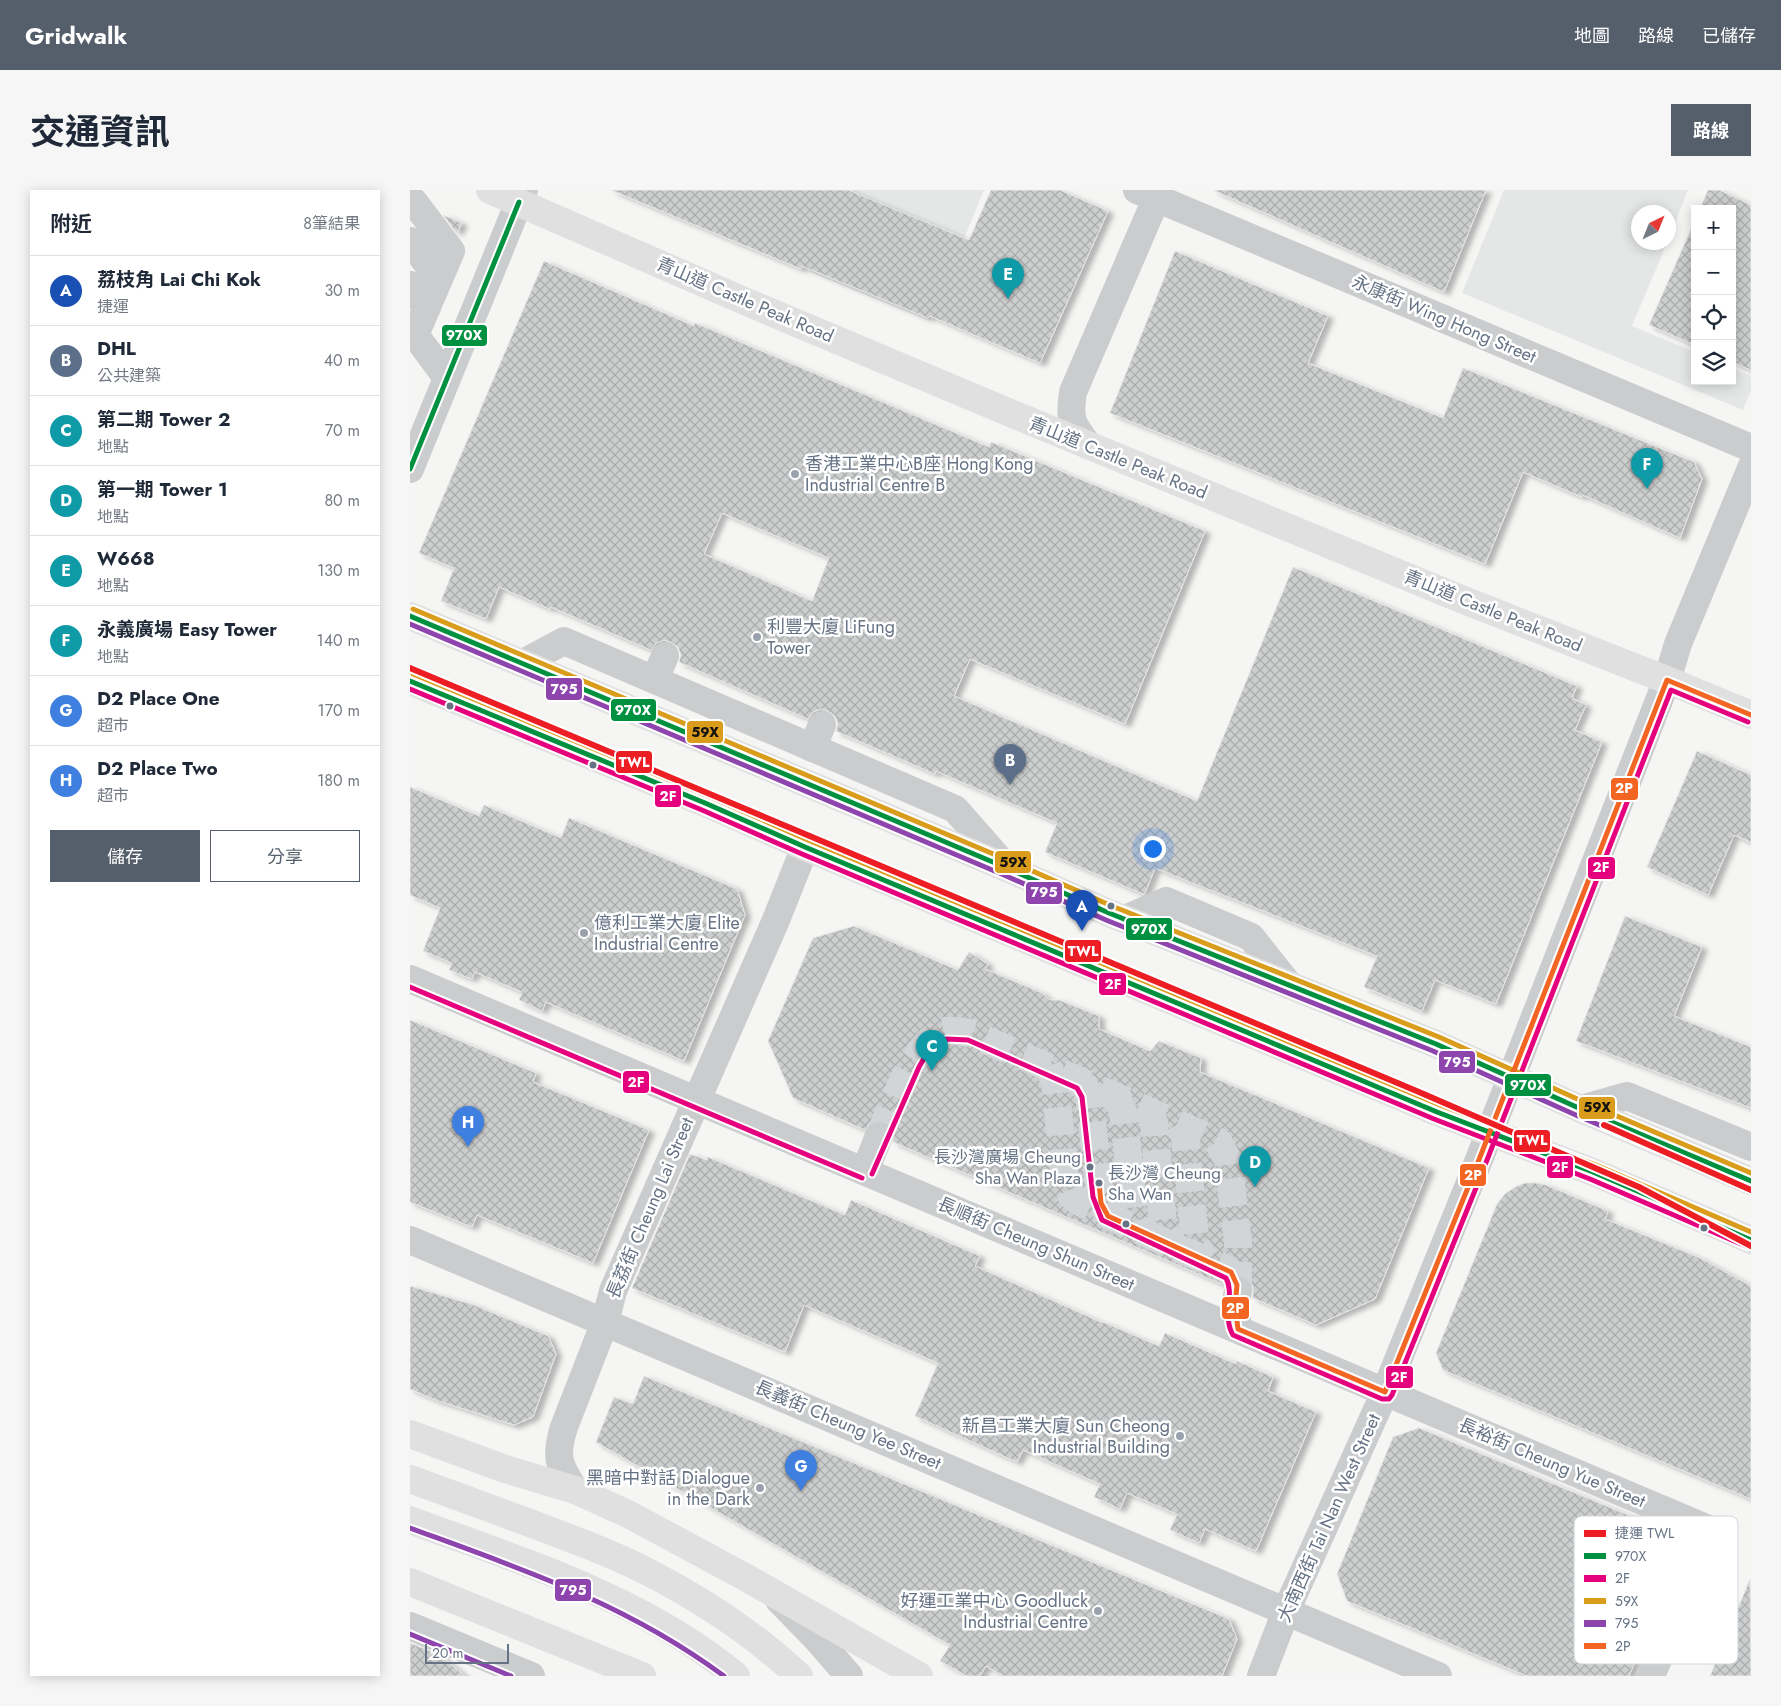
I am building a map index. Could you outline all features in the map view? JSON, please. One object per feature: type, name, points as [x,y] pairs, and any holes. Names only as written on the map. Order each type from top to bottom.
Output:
[{"type":"main road","name":"青山道 Castle Peak Road","points":[[490,190],[521,196],[822,334],[1461,599],[1751,715]]},
{"type":"main road","points":[[410,616],[1125,919],[1436,1044],[1581,1109],[1751,1181]]},
{"type":"main road","points":[[410,681],[1489,1132],[1576,1164],[1751,1240]]},
{"type":"main road","points":[[410,1434],[505,1469],[575,1490],[628,1514],[919,1676]]},
{"type":"main road","points":[[410,1479],[582,1543],[646,1570],[695,1598],[740,1628],[799,1676]]},
{"type":"main road","points":[[410,1520],[567,1579],[623,1603],[674,1631],[736,1676]]},
{"type":"main road","points":[[410,1582],[642,1676]]},
{"type":"street","points":[[1088,445],[1075,428],[1070,412],[1074,392],[1151,193]]},
{"type":"street","name":"永康街 Wing Hong Street","points":[[1151,193],[1751,448]]},
{"type":"street","points":[[410,469],[521,196]]},
{"type":"street","points":[[415,201],[451,251],[427,307],[413,332],[448,378]]},
{"type":"street","points":[[410,241],[439,279]]},
{"type":"street","points":[[410,284],[427,307]]},
{"type":"street","name":"大南西街 Tai Nan West Street","points":[[1261,1676],[1286,1611],[1385,1392],[1667,680],[1678,644],[1751,468]]},
{"type":"street","points":[[523,664],[564,641],[660,668],[817,736],[955,809],[1007,868]]},
{"type":"street","name":"長荔街 Cheung Lai Street","points":[[575,1490],[565,1476],[558,1458],[559,1444],[605,1322],[613,1291],[776,920],[805,847]]},
{"type":"street","name":"長順街 Cheung Shun Street","points":[[410,979],[1385,1392]]},
{"type":"street","points":[[1581,1109],[1627,1096],[1751,1147]]},
{"type":"street","points":[[866,1171],[880,1136]]},
{"type":"street","name":"長義街 Cheung Yee Street","points":[[410,1240],[1286,1611]]},
{"type":"street","points":[[1238,1291],[1235,1305],[1238,1330]]},
{"type":"street","name":"長裕街 Cheung Yue Street","points":[[1385,1392],[1678,1516]]},
{"type":"street","points":[[771,1592],[817,1639],[849,1676]]},
{"type":"street","points":[[1286,1611],[1438,1676]]},
{"type":"street","points":[[410,1626],[531,1676]]},
{"type":"street","name":"長裕街 Cheung Yue Street","points":[[1651,1676],[1656,1664]]},
{"type":"shaded area","points":[[843,190],[984,190],[930,321],[810,272]]},
{"type":"shaded area","points":[[1504,190],[1688,190],[1676,220],[1676,205],[1631,205],[1631,250],[1664,250],[1632,326],[1691,350],[1691,385],[1736,385],[1736,370],[1751,376],[1751,390],[1743,410],[1462,293]]},
{"type":"building","points":[[611,190],[848,190],[969,240],[991,190],[1060,190],[1108,211],[1040,363],[930,316],[928,318],[802,266],[801,269]]},
{"type":"building","points":[[1213,190],[1486,190],[1444,292]]},
{"type":"building","points":[[1708,190],[1719,190],[1751,205],[1751,370],[1736,364],[1736,205],[1702,205]]},
{"type":"building","points":[[443,215],[462,223],[457,233]]},
{"type":"building","points":[[1691,229],[1691,343],[1649,325]]},
{"type":"building","points":[[1175,251],[1328,316],[1308,363],[1443,418],[1463,368],[1694,462],[1702,479],[1680,538],[1583,495],[1582,497],[1523,472],[1485,564],[1110,413]]},
{"type":"building","points":[[544,261],[694,326],[695,323],[989,447],[991,442],[1205,531],[1125,724],[970,659],[954,696],[1197,801],[1293,567],[1577,686],[1572,698],[1586,705],[1575,730],[1602,742],[1496,1004],[1435,980],[1422,1011],[1364,987],[1377,956],[1155,868],[1143,894],[1045,852],[1057,823],[936,771],[935,774],[836,731],[838,724],[835,716],[828,711],[821,709],[813,712],[808,719],[679,662],[681,655],[678,647],[671,642],[664,640],[656,643],[651,650],[499,587],[486,619],[441,601],[454,568],[419,553]],"holes":[[[722,513],[829,558],[812,601],[704,554]]]},
{"type":"building","points":[[1697,751],[1751,775],[1751,842],[1734,835],[1708,895],[1647,867]]},
{"type":"building","name":"億利工業大廈 Elite Industrial Centre","points":[[410,787],[479,816],[484,805],[561,838],[569,818],[737,889],[745,915],[684,1061],[546,1002],[542,1011],[519,1000],[522,992],[475,972],[472,979],[449,970],[452,963],[423,951],[440,908],[410,895]]},
{"type":"building","points":[[1625,916],[1702,947],[1674,1016],[1751,1047],[1751,1108],[1576,1041]]},
{"type":"building","name":"長沙灣廣場 Cheung Sha Wan Plaza","points":[[854,926],[958,970],[969,952],[988,964],[985,969],[1042,993],[1050,1000],[1059,1000],[1099,1016],[1099,1029],[1150,1051],[1159,1041],[1201,1058],[1200,1072],[1429,1168],[1375,1299],[1316,1325],[1253,1298],[1253,1286],[1248,1279],[1242,1276],[1233,1276],[1224,1285],[893,1142],[894,1133],[891,1126],[885,1122],[876,1121],[870,1123],[865,1130],[793,1098],[768,1041],[813,938]]},
{"type":"building","points":[[410,1020],[536,1073],[533,1082],[649,1130],[593,1263],[477,1215],[472,1227],[410,1202]]},
{"type":"building","points":[[690,1154],[707,1160],[708,1157],[845,1215],[851,1200],[980,1256],[975,1266],[1103,1323],[1159,1346],[1165,1333],[1236,1364],[1237,1361],[1273,1377],[1268,1391],[1316,1412],[1256,1551],[1205,1529],[1199,1543],[1170,1530],[1177,1514],[1127,1493],[1120,1509],[1094,1497],[1100,1484],[1023,1450],[1017,1462],[915,1416],[938,1363],[804,1305],[785,1352],[632,1288]]},
{"type":"building","points":[[1525,1183],[1546,1185],[1608,1211],[1605,1219],[1700,1258],[1751,1286],[1751,1499],[1443,1370],[1436,1353],[1497,1204],[1505,1194]]},
{"type":"building","points":[[410,1286],[474,1305],[548,1336],[556,1354],[533,1417],[514,1425],[436,1400],[410,1389]]},
{"type":"building","points":[[644,1376],[1229,1619],[1237,1639],[1222,1676],[1003,1676],[986,1666],[980,1676],[967,1676],[940,1661],[950,1645],[596,1442],[614,1397],[633,1404]]},
{"type":"building","points":[[1419,1428],[1631,1516],[1574,1516],[1574,1664],[1634,1664],[1629,1676],[1527,1676],[1347,1601],[1337,1574],[1393,1437]]},
{"type":"building","points":[[1750,1579],[1751,1676],[1710,1676],[1715,1664],[1738,1664],[1738,1608]]},
{"type":"building","points":[[410,1643],[440,1655],[465,1676],[410,1676]]},
{"type":"tunnel","points":[[879,1136],[906,1075],[925,1045],[936,1036],[947,1031],[970,1033],[1218,1142],[1228,1160],[1238,1242],[1238,1291]]},
{"type":"tunnel","points":[[1048,1067],[1055,1082],[1065,1181],[1072,1196],[1080,1202],[1175,1247],[1227,1269],[1237,1280]]},
{"type":"tunnel","points":[[1082,1082],[1089,1095],[1100,1196],[1108,1216]]},
{"type":"tunnel","points":[[1117,1097],[1123,1111],[1134,1211],[1142,1231]]},
{"type":"tunnel","points":[[1147,1110],[1152,1116],[1154,1123],[1163,1226],[1175,1247]]},
{"type":"tunnel","points":[[1178,1124],[1185,1136],[1196,1245],[1205,1259]]},
{"type":"metro line","name":"TWL","points":[[410,668],[1419,1092],[1639,1187],[1751,1246]]},
{"type":"metro line","name":"TWL","points":[[1604,1125],[1751,1190]]},
{"type":"transit line","name":"970X","points":[[410,469],[519,202]]},
{"type":"transit line","name":"59X","points":[[413,609],[1010,861],[1112,906],[1439,1037],[1584,1102],[1751,1173]]},
{"type":"transit line","name":"970X","points":[[410,616],[1007,868],[1109,913],[1436,1044],[1581,1109],[1751,1181]]},
{"type":"transit line","name":"795","points":[[410,624],[1106,920],[1433,1051],[1578,1116],[1748,1188]]},
{"type":"transit line","name":"59X","points":[[413,674],[708,796],[808,840],[1440,1105],[1596,1165],[1751,1232]]},
{"type":"transit line","name":"2P","points":[[1099,1183],[1101,1203],[1108,1216],[1231,1272],[1237,1285],[1235,1306],[1238,1329],[1385,1392],[1471,1180],[1667,680],[1751,715]]},
{"type":"transit line","name":"970X","points":[[410,681],[705,803],[805,847],[1437,1112],[1593,1172],[1751,1240]]},
{"type":"transit line","name":"2F","points":[[410,689],[1434,1119],[1590,1179],[1748,1247]]},
{"type":"transit line","name":"2F","points":[[872,1174],[919,1067],[930,1048],[947,1039],[968,1040],[1077,1088],[1082,1097],[1093,1197],[1102,1220],[1226,1278],[1229,1291],[1228,1313],[1233,1335],[1382,1399],[1389,1399],[1478,1183],[1671,690],[1748,722]]},
{"type":"transit line","name":"2F","points":[[410,987],[862,1178]]},
{"type":"transit line","name":"795","points":[[410,1528],[493,1558],[612,1608],[650,1628],[724,1676]]},
{"type":"transit line","name":"795","points":[[410,1634],[511,1676]]},
{"type":"place","name":"W668","points":[[1008,299]]},
{"type":"place","name":"香港工業中心B座 Hong Kong Industrial Centre B","points":[[795,474]]},
{"type":"place","name":"永義廣場 Easy Tower","points":[[1647,489]]},
{"type":"place","name":"利豐大廈 LiFung Tower","points":[[757,637]]},
{"type":"place","name":"DHL","points":[[1010,785]]},
{"type":"place","name":"荔枝角 Lai Chi Kok","points":[[1082,931]]},
{"type":"place","name":"億利工業大廈 Elite Industrial Centre","points":[[584,933]]},
{"type":"place","name":"第二期 Tower 2","points":[[932,1071]]},
{"type":"place","name":"D2 Place Two","points":[[468,1147]]},
{"type":"place","name":"長沙灣廣場 Cheung Sha Wan Plaza","points":[[1090,1167]]},
{"type":"place","name":"長沙灣 Cheung Sha Wan","points":[[1099,1183]]},
{"type":"place","name":"第一期 Tower 1","points":[[1255,1187]]},
{"type":"place","name":"新昌工業大廈 Sun Cheong Industrial Building","points":[[1180,1436]]},
{"type":"place","name":"黑暗中對話 Dialogue in the Dark","points":[[760,1488]]},
{"type":"place","name":"D2 Place One","points":[[801,1491]]},
{"type":"place","name":"好運工業中心 Goodluck Industrial Centre","points":[[1098,1611]]}]
